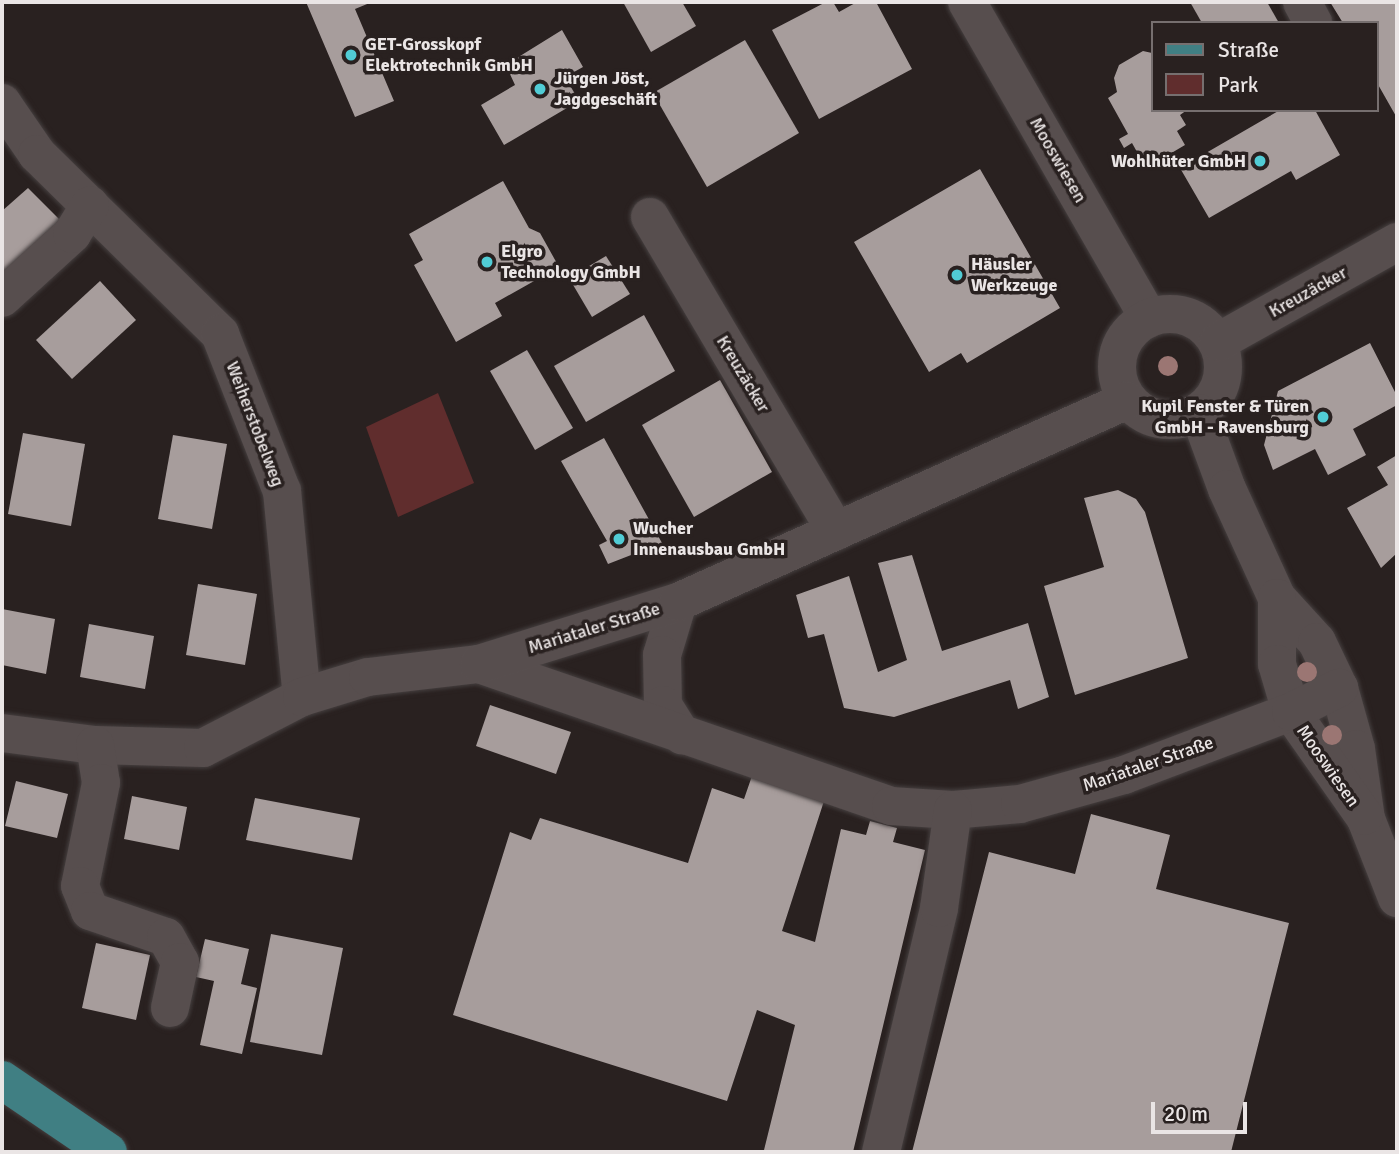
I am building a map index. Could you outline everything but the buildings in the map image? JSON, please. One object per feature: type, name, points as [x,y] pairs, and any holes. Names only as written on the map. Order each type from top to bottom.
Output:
[{"type":"main road","points":[[2,1080],[108,1152]]},
{"type":"street","name":"Mooswiesen","points":[[967,2],[1149,318]]},
{"type":"street","points":[[1302,2],[1312,21]]},
{"type":"street","name":"Weiherstobelweg","points":[[2,103],[37,154],[220,334],[282,491],[302,696]]},
{"type":"street","points":[[2,298],[72,233],[90,205]]},
{"type":"street","name":"Kreuzäcker","points":[[650,217],[836,531]]},
{"type":"street","name":"Kreuzäcker","points":[[1218,342],[1397,242]]},
{"type":"street","points":[[1181,315],[1209,330],[1218,342],[1224,373],[1219,389],[1199,413],[1169,421],[1146,415],[1127,400],[1118,377],[1118,354],[1125,338],[1149,318],[1181,315]]},
{"type":"street","points":[[678,601],[1127,400]]},
{"type":"street","name":"Mooswiesen","points":[[1199,413],[1277,598],[1317,642],[1339,688],[1356,749],[1366,819],[1397,898]]},
{"type":"street","name":"Mooswiesen","points":[[1277,598],[1277,664],[1291,712],[1366,819]]},
{"type":"street","name":"Mariataler Straße","points":[[2,733],[96,746],[203,748],[302,696],[368,677],[479,664],[678,601]]},
{"type":"street","name":"Mariataler Straße","points":[[678,601],[662,655],[663,705],[682,735],[891,806],[953,810],[1020,804],[1124,775],[1291,712]]},
{"type":"street","points":[[479,664],[682,735]]},
{"type":"street","name":"Mooswiesen","points":[[1291,712],[1339,688]]},
{"type":"street","points":[[96,746],[101,783],[80,887],[90,911],[166,937],[180,962],[170,1008]]},
{"type":"street","points":[[881,1152],[939,908],[953,810]]},
{"type":"green space","points":[[438,393],[474,483],[398,517],[366,427]]},
{"type":"place","name":"GET-Grosskopf Elektrotechnik GmbH","points":[[351,55]]},
{"type":"place","name":"Jürgen Jöst, Jagdgeschäft","points":[[540,89]]},
{"type":"place","name":"Wohlhüter GmbH","points":[[1260,161]]},
{"type":"place","name":"Elgro Technology GmbH","points":[[487,262]]},
{"type":"place","name":"Häusler Werkzeuge","points":[[957,275]]},
{"type":"place","name":"Kupil Fenster & Türen GmbH - Ravensburg","points":[[1323,417]]},
{"type":"place","name":"Wucher Innenausbau GmbH","points":[[619,539]]}]
